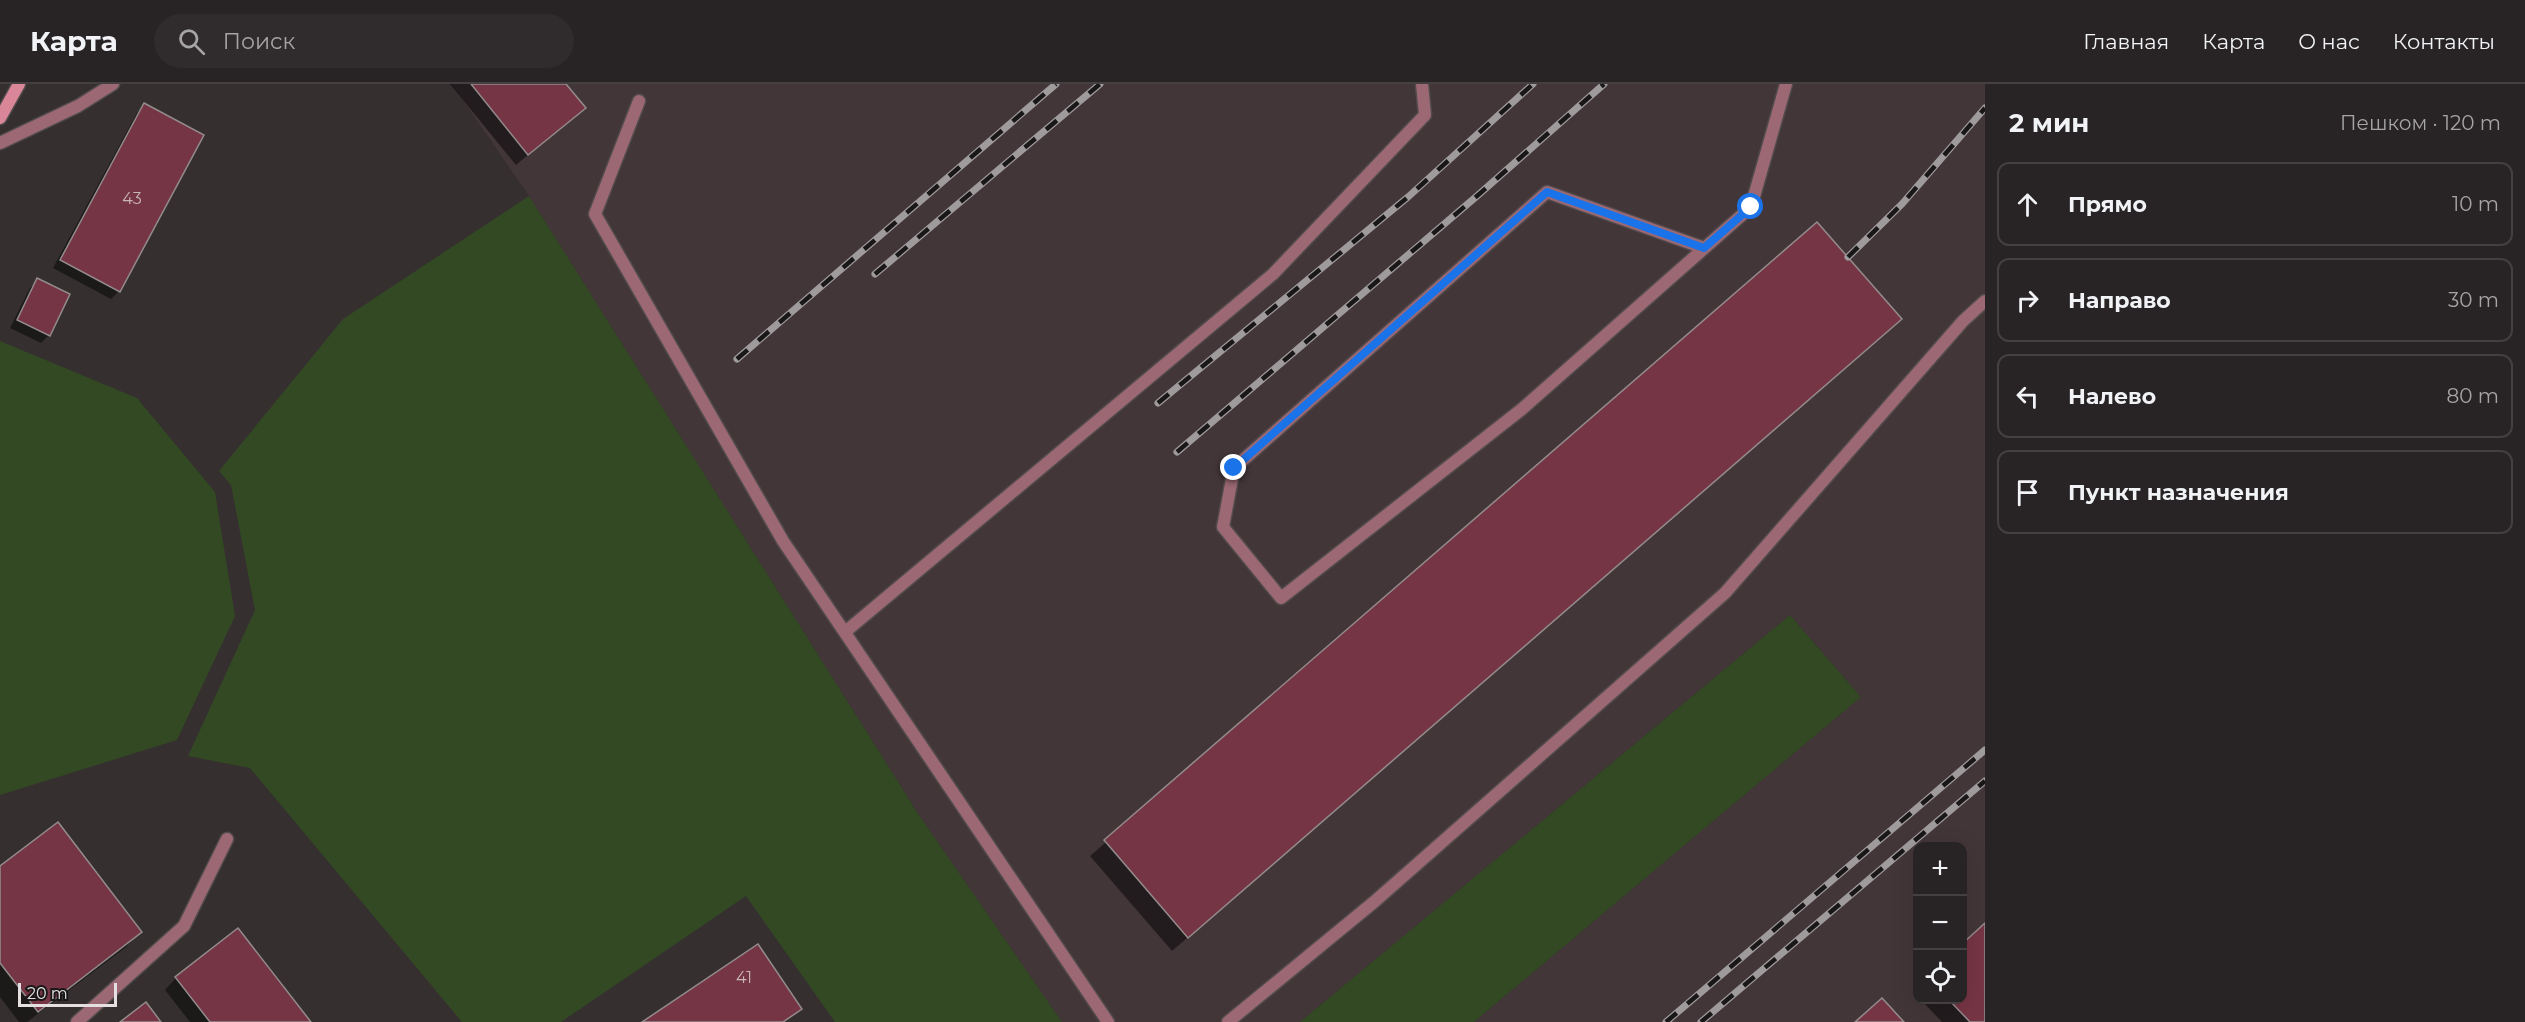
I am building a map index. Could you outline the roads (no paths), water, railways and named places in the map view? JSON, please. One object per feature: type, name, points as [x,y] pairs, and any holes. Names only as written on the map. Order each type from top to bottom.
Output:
[{"type":"street","points":[[0,118],[19,84]]},
{"type":"lane","points":[[0,143],[78,106],[113,84]]},
{"type":"lane","points":[[845,632],[1273,274],[1425,115],[1422,84]]},
{"type":"lane","points":[[1704,248],[1547,192],[1234,468],[1223,527],[1281,598],[1522,409],[1751,207],[1786,84]]},
{"type":"lane","points":[[639,101],[595,214],[783,541],[1108,1022]]},
{"type":"lane","points":[[1228,1022],[1374,902],[1725,593],[1964,321],[1985,301]]},
{"type":"lane","points":[[77,1022],[184,926],[227,839]]},
{"type":"railway","points":[[737,359],[1056,84]]},
{"type":"railway","points":[[875,274],[1100,84]]},
{"type":"railway","points":[[1158,403],[1408,197],[1533,84]]},
{"type":"railway","points":[[1177,452],[1477,196],[1604,84]]},
{"type":"railway","points":[[1848,257],[1902,204],[1985,108]]},
{"type":"railway","points":[[1666,1022],[1985,750]]},
{"type":"railway","points":[[1701,1022],[1985,781]]}]
